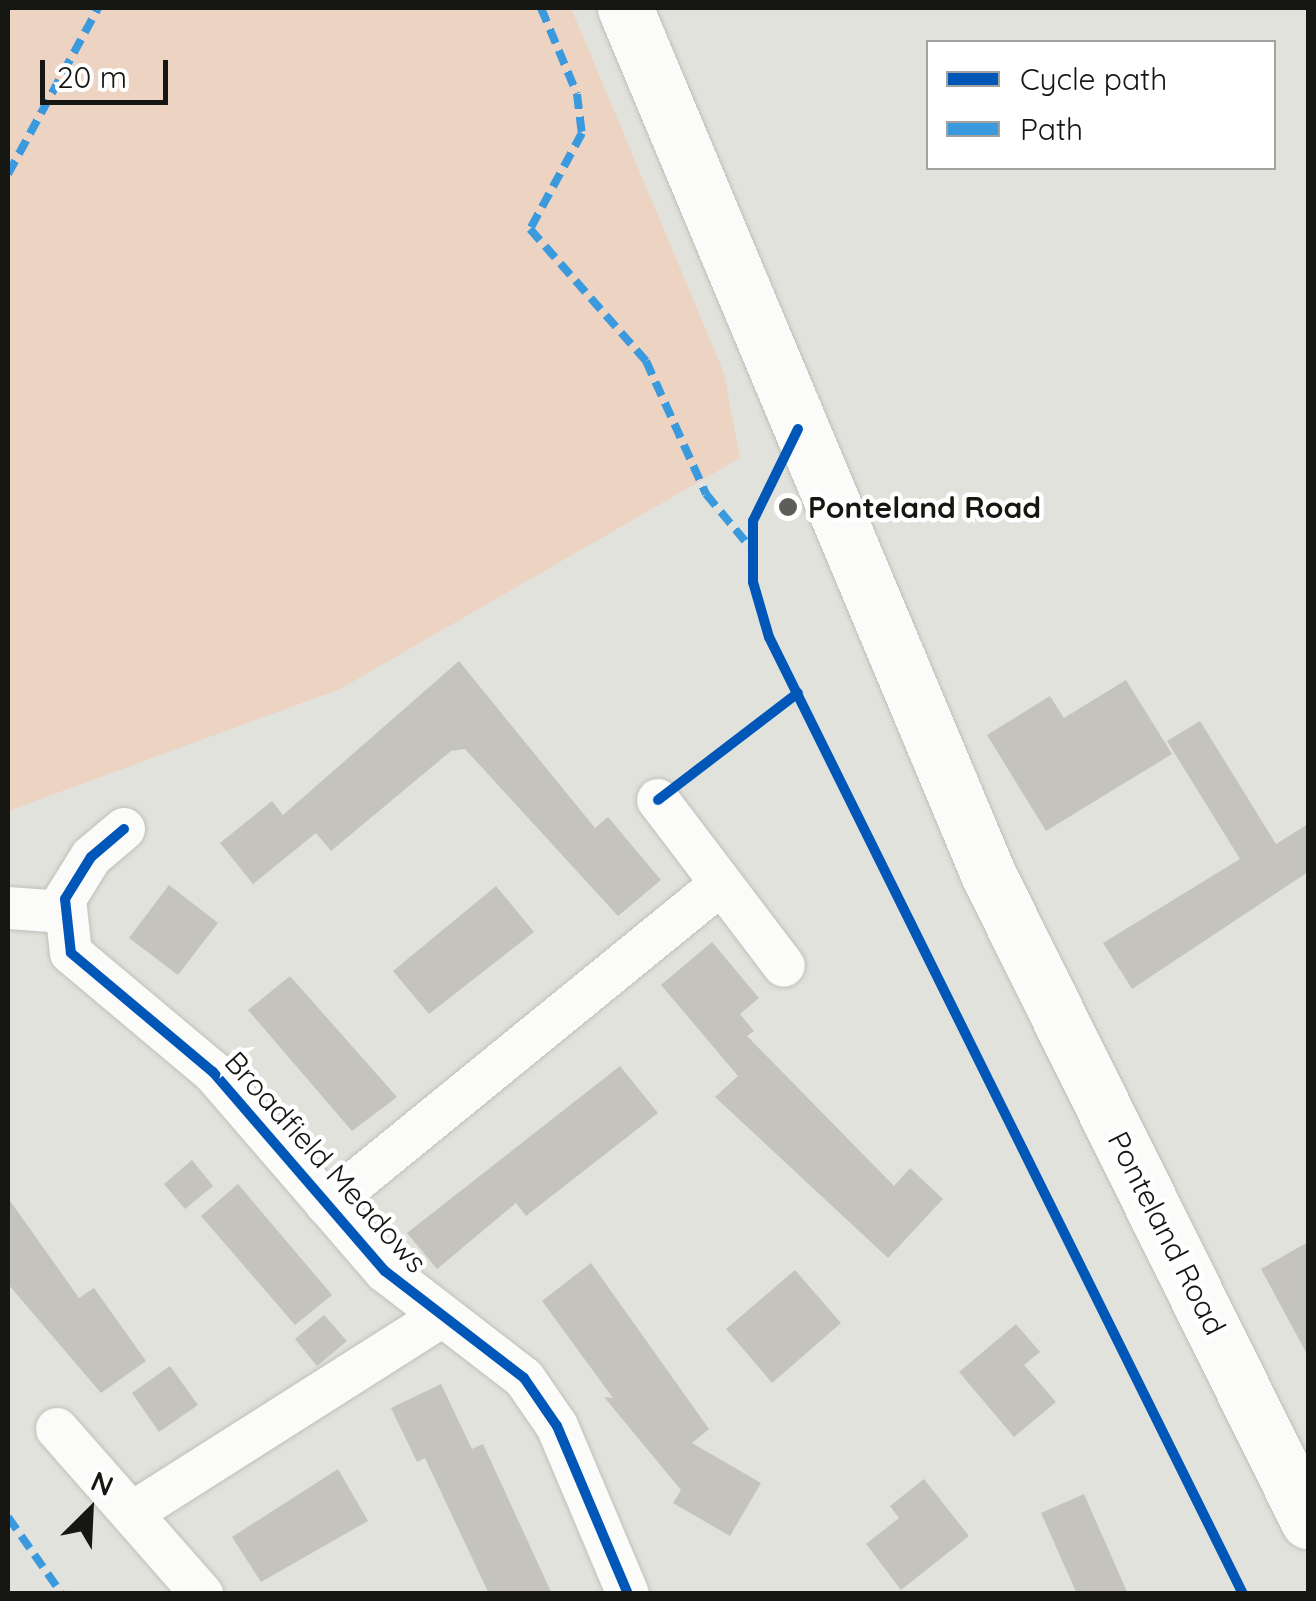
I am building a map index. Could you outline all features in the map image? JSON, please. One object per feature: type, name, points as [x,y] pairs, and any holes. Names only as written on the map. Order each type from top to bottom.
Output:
[{"type":"main road","name":"Ponteland Road","points":[[625,8],[989,876],[1308,1521]]},
{"type":"street","points":[[658,800],[784,966]]},
{"type":"street","points":[[8,908],[62,912],[80,871],[124,829]]},
{"type":"street","points":[[327,1205],[721,884]]},
{"type":"street","name":"Broadfield Meadows","points":[[62,912],[64,940],[83,968],[213,1072],[327,1205],[440,1317],[497,1354],[544,1403],[628,1594]]},
{"type":"street","points":[[136,1510],[440,1317]]},
{"type":"street","points":[[57,1429],[136,1510],[202,1594]]},
{"type":"shaded area","points":[[8,8],[571,8],[724,373],[740,458],[340,689],[8,811]]},
{"type":"building","points":[[459,661],[595,828],[608,817],[661,880],[618,916],[465,749],[451,751],[331,851],[316,833],[253,884],[220,843],[272,801],[283,815]]},
{"type":"building","points":[[1126,680],[1172,754],[1046,831],[987,735],[1050,696],[1064,718]]},
{"type":"building","points":[[1200,721],[1276,844],[1308,824],[1308,872],[1132,989],[1103,943],[1240,859],[1167,741]]},
{"type":"building","points":[[169,885],[218,923],[178,975],[129,938]]},
{"type":"building","points":[[496,886],[534,932],[429,1014],[393,971]]},
{"type":"building","points":[[712,942],[759,998],[740,1014],[754,1031],[747,1036],[894,1186],[910,1168],[943,1199],[888,1258],[715,1097],[738,1076],[661,985]]},
{"type":"building","points":[[290,976],[397,1097],[352,1131],[248,1010]]},
{"type":"building","points":[[620,1066],[658,1113],[526,1216],[516,1203],[437,1269],[407,1233]]},
{"type":"building","points":[[192,1160],[213,1186],[185,1209],[164,1184]]},
{"type":"building","points":[[238,1184],[332,1295],[295,1325],[201,1216]]},
{"type":"building","points":[[8,1198],[79,1298],[94,1288],[146,1361],[101,1393],[8,1284]]},
{"type":"building","points":[[1308,1242],[1308,1356],[1261,1269]]},
{"type":"building","points":[[591,1263],[709,1429],[692,1443],[761,1483],[730,1536],[673,1503],[681,1490],[604,1397],[613,1398],[542,1301]]},
{"type":"building","points":[[795,1270],[841,1323],[772,1383],[726,1329]]},
{"type":"building","points":[[324,1315],[347,1341],[317,1366],[295,1339]]},
{"type":"building","points":[[1016,1324],[1040,1352],[1024,1365],[1056,1402],[1014,1437],[959,1372]]},
{"type":"building","points":[[170,1366],[198,1405],[159,1432],[132,1393]]},
{"type":"building","points":[[441,1384],[472,1449],[483,1444],[552,1594],[489,1594],[425,1458],[417,1462],[391,1408]]},
{"type":"building","points":[[338,1469],[368,1521],[261,1582],[232,1537]]},
{"type":"building","points":[[924,1479],[969,1536],[901,1590],[866,1544],[899,1518],[890,1506]]},
{"type":"building","points":[[1084,1494],[1128,1594],[1077,1594],[1041,1513]]},
{"type":"marked path","points":[[8,174],[98,8]]},
{"type":"marked path","points":[[541,8],[577,94],[582,133],[530,229],[646,361],[706,494],[750,547]]},
{"type":"marked path","points":[[8,1517],[62,1594]]},
{"type":"cycle path","points":[[798,429],[753,521],[753,582],[769,637],[1243,1594]]},
{"type":"cycle path","points":[[658,800],[798,693]]},
{"type":"cycle path","points":[[124,829],[91,857],[65,899],[71,953],[213,1072],[385,1271],[524,1378],[557,1426],[628,1594]]},
{"type":"place","name":"Ponteland Road","points":[[788,507]]}]
